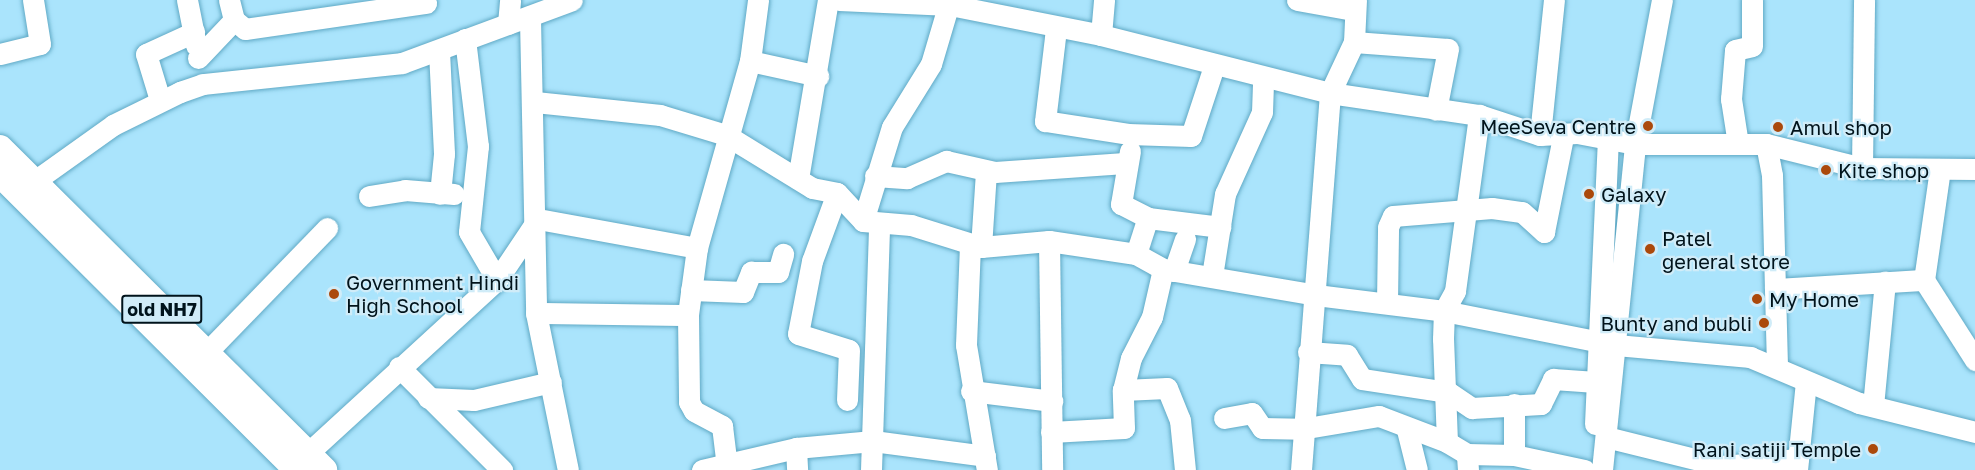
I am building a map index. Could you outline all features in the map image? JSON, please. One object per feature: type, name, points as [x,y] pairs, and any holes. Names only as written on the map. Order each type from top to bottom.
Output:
[{"type":"main road","name":"old NH7","points":[[0,148],[25,187],[206,353],[306,465]]},
{"type":"main road","name":"Old NH7","points":[[0,174],[25,187],[306,465]]},
{"type":"street","points":[[0,54],[40,44],[33,0]]},
{"type":"street","points":[[187,0],[203,84]]},
{"type":"street","points":[[508,24],[510,0]]},
{"type":"street","points":[[25,187],[160,100],[203,84],[402,63],[508,24],[530,19],[572,0]]},
{"type":"street","points":[[726,460],[722,426],[693,411],[689,402],[688,315],[697,248],[726,135],[750,61],[758,0]]},
{"type":"street","points":[[798,179],[818,76],[828,0]]},
{"type":"street","points":[[839,0],[950,3],[1003,9],[1056,28],[1101,35],[1263,78],[1330,93],[1479,115],[1540,135],[1563,137],[1577,133],[1635,144],[1766,144],[1862,168],[1940,169],[1973,163]]},
{"type":"street","points":[[1101,35],[1104,0]]},
{"type":"street","points":[[1297,0],[1355,5],[1354,42],[1330,93],[1316,295],[1300,429],[1301,470]]},
{"type":"street","points":[[1540,135],[1554,0]]},
{"type":"street","points":[[1596,470],[1596,382],[1607,343],[1635,144],[1662,0]]},
{"type":"street","points":[[1738,144],[1731,99],[1733,69],[1735,50],[1752,46],[1752,0]]},
{"type":"street","points":[[1862,168],[1864,0]]},
{"type":"street","points":[[198,58],[231,10],[245,29],[426,3]]},
{"type":"street","points":[[871,470],[873,441],[871,223],[875,176],[892,127],[931,64],[950,3]]},
{"type":"street","points":[[530,19],[538,219],[536,313],[568,470]]},
{"type":"street","points":[[1056,28],[1045,121],[1137,135],[1191,136],[1214,66]]},
{"type":"street","points":[[160,100],[146,54],[194,32]]},
{"type":"street","points":[[465,39],[478,146],[469,232],[497,280]]},
{"type":"street","points":[[1354,42],[1448,49],[1436,110]]},
{"type":"street","points":[[439,51],[444,154],[440,194]]},
{"type":"street","points":[[750,61],[818,76]]},
{"type":"street","points":[[1212,276],[1225,194],[1262,112],[1263,78]]},
{"type":"street","points":[[535,102],[660,115],[726,135],[798,179],[837,193],[871,223],[911,225],[975,246],[1049,241],[1136,254],[1169,270],[1316,295],[1444,311],[1607,343],[1750,357],[1873,406],[1975,432]]},
{"type":"street","points":[[1447,442],[1448,392],[1444,311],[1455,291],[1479,115]]},
{"type":"street","points":[[1137,135],[1125,163],[1119,201],[1148,218],[1220,227]]},
{"type":"street","points":[[1387,303],[1388,227],[1393,216],[1467,212],[1477,207],[1522,212],[1544,232],[1563,137]]},
{"type":"street","points":[[1596,470],[1606,437],[1608,140]]},
{"type":"street","points":[[1766,144],[1772,175],[1777,368]]},
{"type":"street","points":[[875,176],[907,178],[946,161],[986,171],[1125,163]]},
{"type":"street","points":[[1940,169],[1924,280],[1975,360]]},
{"type":"street","points":[[702,470],[726,460],[796,448],[873,441],[986,463],[971,391],[966,345],[975,246],[986,171]]},
{"type":"street","points":[[369,196],[405,190],[440,194],[473,194]]},
{"type":"street","points":[[837,193],[812,261],[798,334],[849,350],[847,400]]},
{"type":"street","points":[[1136,254],[1148,218]]},
{"type":"street","points":[[538,219],[697,248]]},
{"type":"street","points":[[306,465],[399,367],[497,280],[538,219]]},
{"type":"street","points":[[206,353],[327,228]]},
{"type":"street","points":[[1052,432],[1124,428],[1123,390],[1131,358],[1152,317],[1169,270],[1185,239]]},
{"type":"street","points":[[1049,241],[1052,470]]},
{"type":"street","points":[[690,290],[743,292],[751,272],[778,272],[783,254]]},
{"type":"street","points":[[1775,288],[1924,280]]},
{"type":"street","points":[[1873,406],[1885,282]]},
{"type":"street","points":[[536,313],[688,315]]},
{"type":"street","points":[[1308,352],[1347,355],[1362,380],[1448,392],[1472,408],[1546,402],[1553,379],[1596,382]]},
{"type":"street","points":[[399,367],[502,470]]},
{"type":"street","points":[[1606,437],[1723,466],[1798,464],[1806,381]]},
{"type":"street","points":[[428,398],[474,400],[551,382]]},
{"type":"street","points":[[1123,390],[1167,388],[1180,420],[1185,470]]},
{"type":"street","points":[[971,391],[1052,401]]},
{"type":"street","points":[[1514,455],[1515,405]]},
{"type":"street","points":[[1224,418],[1252,413],[1262,428],[1300,429],[1379,417],[1407,430],[1447,442],[1468,462],[1514,455],[1596,470]]},
{"type":"street","points":[[1407,430],[1417,470]]},
{"type":"street","points":[[796,448],[797,470]]},
{"type":"place","name":"MeeSeva Centre","points":[[1648,126]]},
{"type":"place","name":"Amul shop","points":[[1778,127]]},
{"type":"place","name":"Kite shop","points":[[1826,170]]},
{"type":"place","name":"Galaxy","points":[[1589,194]]},
{"type":"place","name":"Patel general store","points":[[1650,249]]},
{"type":"place","name":"Government Hindi High School","points":[[334,294]]},
{"type":"place","name":"My Home","points":[[1757,299]]},
{"type":"place","name":"Bunty and bubli","points":[[1764,323]]},
{"type":"place","name":"Rani satiji Temple","points":[[1873,449]]}]
